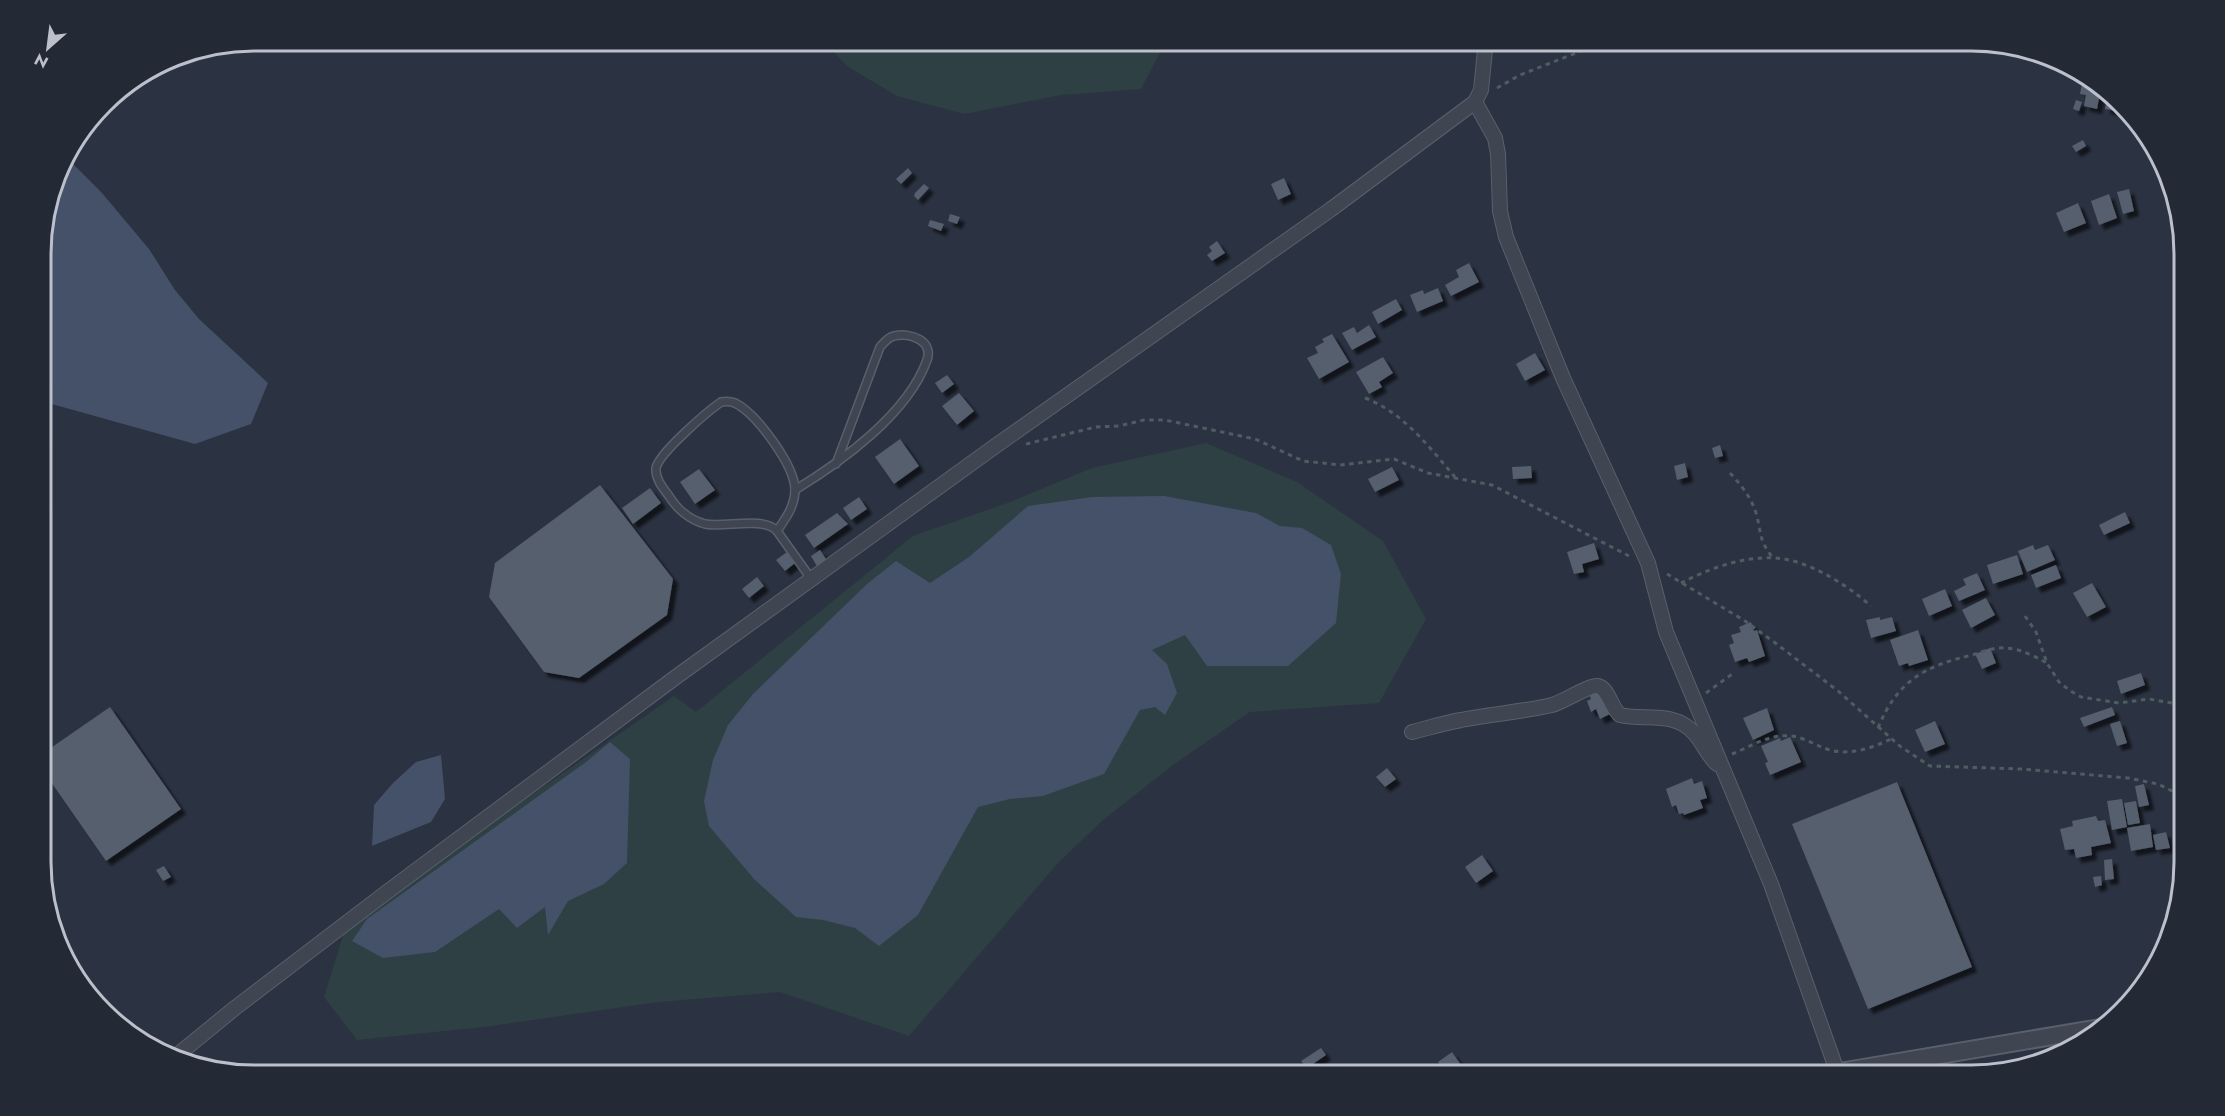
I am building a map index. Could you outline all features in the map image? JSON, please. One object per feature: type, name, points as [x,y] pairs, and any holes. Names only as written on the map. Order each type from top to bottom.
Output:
[{"type":"street","points":[[1484,51],[1478,96],[1495,138],[1500,211],[1506,237],[1563,378],[1648,563],[1666,632],[1781,911],[1828,1065]]},
{"type":"street","points":[[181,1052],[377,899],[994,447],[1330,210],[1478,96]]},
{"type":"street","points":[[1412,732],[1462,720],[1551,705],[1565,701],[1589,687],[1597,686],[1605,691],[1615,711],[1620,715],[1671,719],[1685,725],[1695,733],[1708,754],[1722,765]]},
{"type":"street","points":[[1878,1065],[2085,1031]]},
{"type":"lane","points":[[795,490],[836,464],[898,407],[915,382],[929,355],[926,344],[918,338],[896,335],[880,347],[836,464]]},
{"type":"lane","points":[[777,531],[792,508],[795,490],[790,470],[759,425],[745,410],[729,401],[722,402],[664,454],[657,466],[657,478],[671,500],[682,512],[693,519],[705,524],[762,523],[771,526],[812,580]]},
{"type":"path","points":[[1478,96],[1520,75],[1581,51]]},
{"type":"path","points":[[1365,398],[1390,409],[1403,420],[1456,477]]},
{"type":"path","points":[[994,447],[1017,447],[1096,427],[1119,426],[1144,420],[1165,420],[1255,439],[1303,461],[1340,465],[1394,459],[1428,473],[1485,483],[1502,489],[1600,543],[1648,563],[1681,582],[1774,642],[1831,686],[1878,728],[1930,766],[2021,769],[2128,778],[2158,784],[2174,792]]},
{"type":"path","points":[[1730,473],[1741,485],[1752,504],[1762,543],[1772,557]]},
{"type":"path","points":[[1681,582],[1721,566],[1772,557],[1790,561],[1839,580],[1871,606]]},
{"type":"path","points":[[2025,616],[2036,632],[2047,663],[2059,682],[2081,697],[2119,703],[2149,699],[2174,703]]},
{"type":"path","points":[[1878,728],[1891,700],[1909,681],[1928,668],[2000,647],[2016,650],[2047,663]]},
{"type":"path","points":[[1694,700],[1736,672]]},
{"type":"path","points":[[1722,765],[1780,736],[1792,736],[1842,753],[1866,749],[1892,739]]},
{"type":"shaded area","points":[[833,51],[1161,51],[1141,89],[1061,95],[964,114],[897,96],[847,66]]},
{"type":"shaded area","points":[[1206,443],[1297,482],[1383,541],[1426,619],[1379,703],[1250,712],[1173,765],[1103,820],[1058,863],[909,1036],[780,992],[658,1002],[484,1027],[357,1040],[324,997],[347,923],[674,696],[696,712],[913,536],[1010,502],[1092,468]]},
{"type":"water","points":[[72,163],[102,193],[149,249],[175,290],[199,319],[268,383],[251,424],[195,444],[51,404],[51,241],[55,214],[66,176]]},
{"type":"water","points":[[1164,496],[1256,513],[1280,526],[1302,528],[1331,545],[1341,574],[1336,623],[1288,666],[1207,666],[1185,635],[1152,650],[1167,664],[1177,693],[1165,715],[1155,707],[1140,710],[1104,774],[1043,796],[1010,799],[978,807],[918,915],[879,946],[855,928],[823,920],[796,917],[755,880],[709,826],[704,801],[713,760],[728,725],[753,694],[867,584],[896,561],[930,583],[969,557],[1028,506],[1092,497]]},
{"type":"water","points":[[610,742],[630,759],[627,863],[604,884],[568,901],[548,935],[545,907],[517,928],[499,909],[435,952],[383,958],[352,941],[367,919],[586,762]]},
{"type":"water","points":[[441,755],[445,799],[431,822],[372,846],[374,805],[416,762]]},
{"type":"building","points":[[2082,84],[2099,97],[2097,109],[2084,106],[2086,95],[2080,94]]},
{"type":"building","points":[[2076,100],[2082,102],[2079,111],[2073,109]]},
{"type":"building","points":[[2106,102],[2115,111],[2105,109]]},
{"type":"building","points":[[2083,140],[2086,146],[2076,152],[2072,146]]},
{"type":"building","points":[[908,168],[912,173],[901,184],[896,179]]},
{"type":"building","points":[[1284,178],[1291,194],[1278,200],[1271,184]]},
{"type":"building","points":[[924,184],[929,188],[918,200],[914,196],[915,193]]},
{"type":"building","points":[[2129,189],[2134,211],[2123,214],[2117,192]]},
{"type":"building","points":[[2109,194],[2117,218],[2099,225],[2091,201]]},
{"type":"building","points":[[2078,203],[2086,223],[2064,232],[2056,213]]},
{"type":"building","points":[[950,214],[960,217],[957,224],[948,221]]},
{"type":"building","points":[[930,220],[944,224],[941,231],[928,226]]},
{"type":"building","points":[[1217,241],[1225,253],[1212,261],[1207,255],[1212,251],[1209,247]]},
{"type":"building","points":[[1469,263],[1479,282],[1451,296],[1445,285],[1459,277],[1456,270]]},
{"type":"building","points":[[1438,288],[1443,301],[1417,312],[1410,295],[1423,290],[1424,294]]},
{"type":"building","points":[[1396,299],[1402,310],[1378,324],[1372,312]]},
{"type":"building","points":[[1369,325],[1376,337],[1352,350],[1342,333],[1354,327],[1357,333]]},
{"type":"building","points":[[1332,334],[1349,362],[1319,379],[1307,358],[1318,353],[1315,347],[1324,342],[1322,339]]},
{"type":"building","points":[[1535,353],[1545,370],[1525,381],[1516,364]]},
{"type":"building","points":[[1383,357],[1393,373],[1379,382],[1382,387],[1369,394],[1356,372]]},
{"type":"building","points":[[947,375],[954,384],[942,393],[935,383]]},
{"type":"building","points":[[959,393],[974,411],[957,425],[942,406]]},
{"type":"building","points":[[900,439],[919,466],[894,484],[875,457]]},
{"type":"building","points":[[1720,445],[1723,456],[1715,458],[1712,448]]},
{"type":"building","points":[[1685,463],[1688,477],[1677,480],[1674,466]]},
{"type":"building","points":[[1531,466],[1532,478],[1513,479],[1512,467]]},
{"type":"building","points":[[1392,467],[1399,480],[1375,492],[1368,479]]},
{"type":"building","points":[[699,469],[715,490],[695,504],[680,482]]},
{"type":"building","points":[[600,485],[673,579],[667,615],[579,678],[544,672],[489,597],[495,563]]},
{"type":"building","points":[[650,488],[661,503],[633,524],[622,508]]},
{"type":"building","points":[[859,497],[867,509],[851,520],[843,508]]},
{"type":"building","points":[[2125,512],[2130,523],[2104,535],[2099,525]]},
{"type":"building","points":[[837,513],[848,524],[814,548],[805,535]]},
{"type":"building","points":[[1594,543],[1599,559],[1582,564],[1584,572],[1574,574],[1567,552]]},
{"type":"building","points":[[2033,545],[2035,550],[2048,545],[2055,560],[2027,572],[2018,551]]},
{"type":"building","points":[[820,550],[828,562],[818,568],[811,556]]},
{"type":"building","points":[[787,552],[795,563],[785,571],[776,560]]},
{"type":"building","points":[[2017,555],[2023,574],[1993,584],[1987,565]]},
{"type":"building","points":[[2056,565],[2061,578],[2036,588],[2031,575]]},
{"type":"building","points":[[1977,573],[1985,590],[1959,601],[1954,591],[1966,585],[1963,579]]},
{"type":"building","points":[[757,577],[764,586],[749,598],[742,589]]},
{"type":"building","points":[[2092,583],[2106,607],[2087,617],[2073,593]]},
{"type":"building","points":[[1945,589],[1952,606],[1929,616],[1922,599]]},
{"type":"building","points":[[1986,598],[1995,615],[1971,628],[1962,610]]},
{"type":"building","points":[[1880,617],[1880,620],[1892,617],[1896,631],[1871,638],[1866,620]]},
{"type":"building","points":[[1751,622],[1754,631],[1757,630],[1765,656],[1749,662],[1747,658],[1735,662],[1729,645],[1734,643],[1731,635],[1741,632],[1739,627]]},
{"type":"building","points":[[1918,630],[1928,660],[1909,666],[1908,663],[1899,666],[1890,640]]},
{"type":"building","points":[[1990,648],[1996,663],[1982,669],[1975,654]]},
{"type":"building","points":[[2141,673],[2145,685],[2121,694],[2117,681]]},
{"type":"building","points":[[1597,684],[1610,714],[1600,719],[1596,709],[1591,712],[1587,701],[1591,699],[1586,688]]},
{"type":"building","points":[[110,707],[181,809],[106,861],[51,782],[51,748]]},
{"type":"building","points":[[2112,707],[2115,715],[2084,727],[2080,718]]},
{"type":"building","points":[[1767,708],[1774,730],[1753,740],[1743,718]]},
{"type":"building","points":[[1935,721],[1945,744],[1925,752],[1915,730]]},
{"type":"building","points":[[2120,721],[2127,743],[2117,746],[2110,724]]},
{"type":"building","points":[[1790,737],[1801,762],[1770,775],[1765,763],[1768,762],[1761,746],[1780,738],[1781,741]]},
{"type":"building","points":[[1387,768],[1396,779],[1385,787],[1376,777]]},
{"type":"building","points":[[1692,778],[1694,784],[1702,781],[1707,798],[1700,800],[1703,808],[1684,815],[1679,814],[1676,805],[1672,807],[1666,789]]},
{"type":"building","points":[[1897,782],[1972,967],[1868,1009],[1792,824]]},
{"type":"building","points":[[2144,784],[2149,805],[2139,807],[2135,786]]},
{"type":"building","points":[[2122,799],[2127,827],[2112,830],[2107,801]]},
{"type":"building","points":[[2136,801],[2140,823],[2128,825],[2124,803]]},
{"type":"building","points":[[2096,816],[2098,821],[2105,820],[2111,843],[2091,847],[2092,855],[2076,858],[2074,849],[2065,850],[2060,829],[2073,826],[2072,821]]},
{"type":"building","points":[[2150,824],[2153,847],[2131,851],[2127,828]]},
{"type":"building","points":[[2166,832],[2170,848],[2156,850],[2153,835]]},
{"type":"building","points":[[1482,855],[1493,871],[1476,883],[1465,867]]},
{"type":"building","points":[[2112,859],[2114,879],[2105,880],[2104,860]]},
{"type":"building","points":[[164,866],[171,877],[163,881],[156,870]]},
{"type":"building","points":[[2101,876],[2102,885],[2095,887],[2093,877]]},
{"type":"building","points":[[1321,1048],[1326,1055],[1311,1065],[1304,1065],[1301,1061]]},
{"type":"building","points":[[1452,1052],[1461,1065],[1440,1065],[1438,1062]]}]
